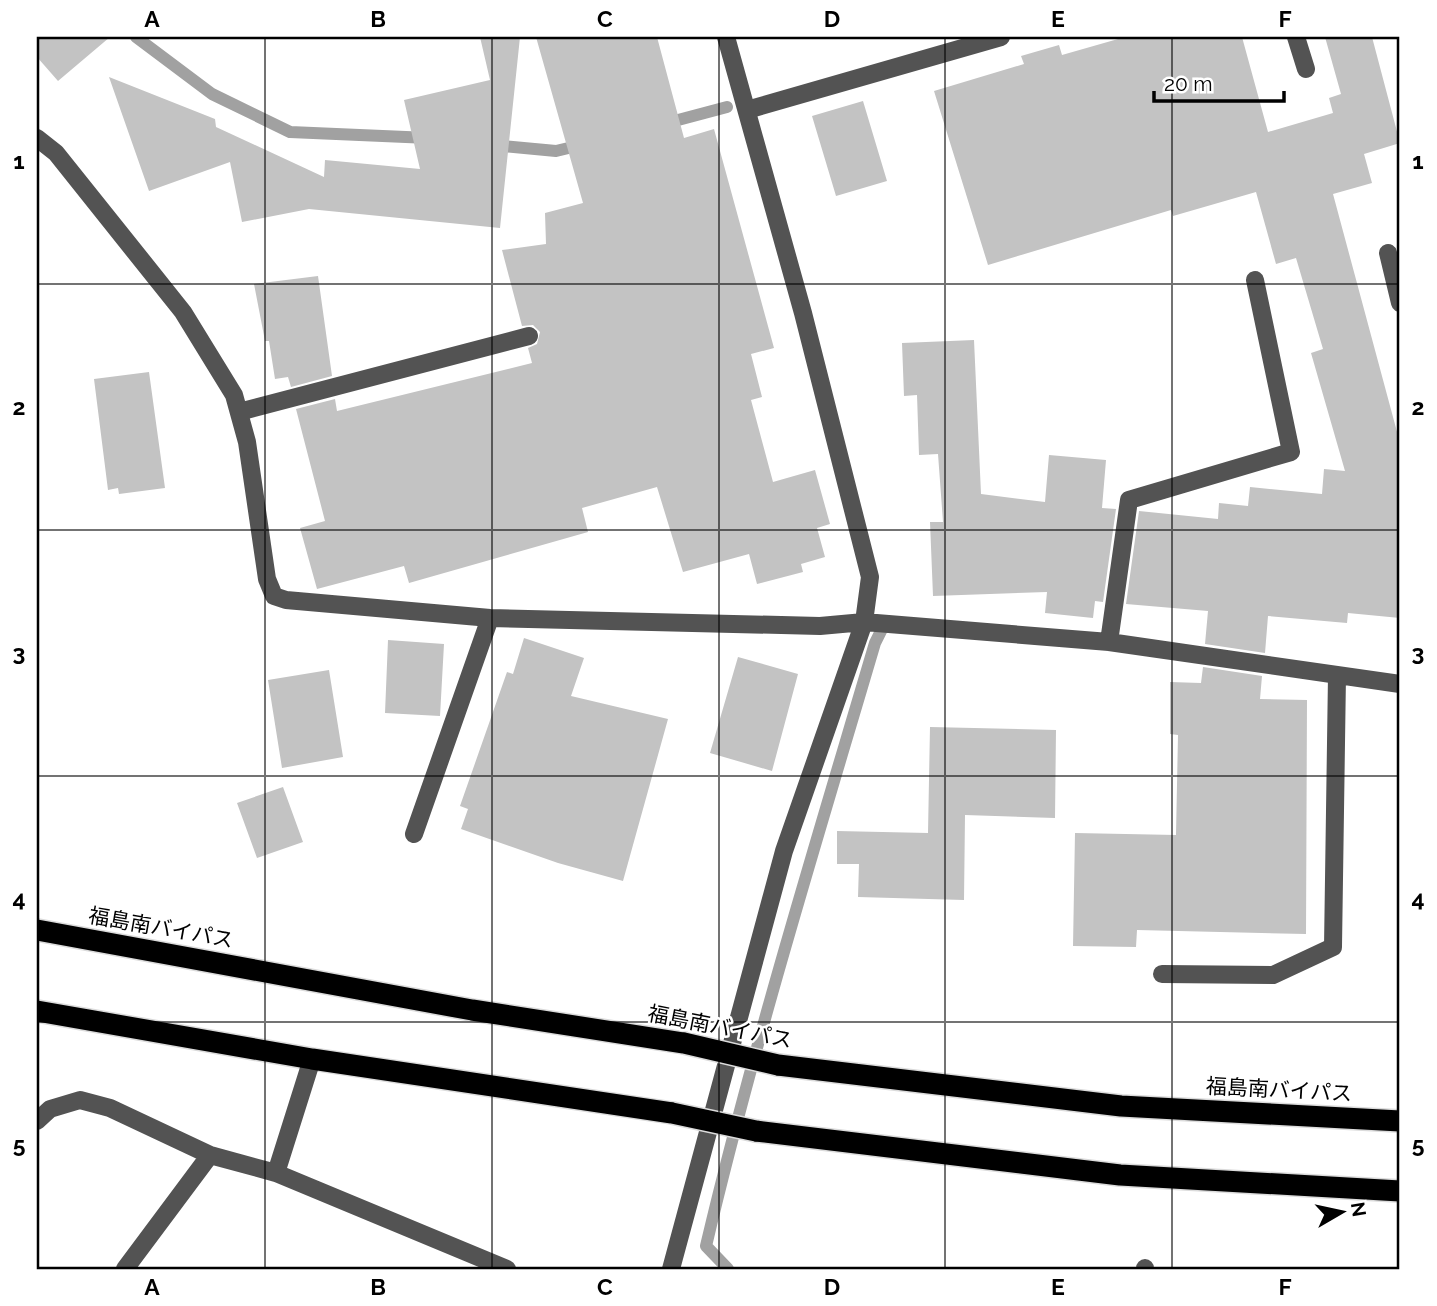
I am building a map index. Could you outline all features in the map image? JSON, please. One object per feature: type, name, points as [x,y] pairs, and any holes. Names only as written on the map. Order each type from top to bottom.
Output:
[{"type":"highway","name":"福島南バイパス","points":[[37,930],[472,1010],[684,1043],[778,1065],[1121,1106],[1400,1121]]},
{"type":"highway","points":[[37,1011],[312,1059],[672,1113],[756,1131],[1121,1175],[1400,1191]]},
{"type":"street","points":[[671,1269],[785,851],[864,622],[870,577],[726,37]]},
{"type":"street","points":[[747,110],[1001,37]]},
{"type":"street","points":[[1296,37],[1306,69]]},
{"type":"street","points":[[37,138],[56,153],[183,312],[234,395],[247,442],[267,579],[274,596],[286,600],[490,618],[820,626],[864,622],[1109,642],[1400,684]]},
{"type":"street","points":[[1388,253],[1400,303]]},
{"type":"street","points":[[1109,642],[1129,500],[1291,452],[1255,280]]},
{"type":"street","points":[[239,412],[529,336]]},
{"type":"street","points":[[414,834],[490,618]]},
{"type":"street","points":[[1161,974],[1273,975],[1332,947],[1337,676]]},
{"type":"street","points":[[276,1173],[312,1059]]},
{"type":"street","points":[[37,1121],[50,1109],[80,1100],[110,1108],[210,1155],[276,1173],[507,1269]]},
{"type":"street","points":[[125,1269],[210,1155]]},
{"type":"building","points":[[37,37],[110,37],[58,81],[37,57]]},
{"type":"building","points":[[480,37],[520,37],[500,228],[309,209],[242,222],[230,162],[149,191],[109,77],[215,119],[216,127],[324,177],[325,160],[420,169],[404,100],[490,80]]},
{"type":"building","points":[[536,37],[657,37],[684,138],[714,129],[774,348],[751,354],[762,397],[751,400],[773,482],[815,470],[830,524],[817,528],[825,557],[801,564],[803,572],[757,584],[749,554],[683,572],[657,487],[582,508],[588,532],[409,583],[404,566],[317,589],[300,528],[325,521],[296,409],[335,399],[337,411],[532,363],[528,348],[537,344],[540,332],[533,325],[522,326],[502,250],[546,244],[545,213],[583,203]]},
{"type":"building","points":[[1125,37],[1242,37],[1268,132],[1333,113],[1329,98],[1341,94],[1325,37],[1372,37],[1400,143],[1364,154],[1372,183],[1333,194],[1400,443],[1400,618],[1348,613],[1347,623],[1268,616],[1265,653],[1205,644],[1208,611],[1126,604],[1139,511],[1218,519],[1219,503],[1248,506],[1250,487],[1322,494],[1324,469],[1345,471],[1311,353],[1323,349],[1296,258],[1276,264],[1256,192],[1173,216],[1171,210],[988,265],[934,91],[1024,64],[1021,56],[1059,45],[1062,55]]},
{"type":"building","points":[[863,101],[887,181],[836,196],[812,116]]},
{"type":"building","points":[[318,276],[332,376],[291,387],[288,377],[275,379],[269,341],[265,341],[254,284]]},
{"type":"building","points":[[974,340],[981,494],[1045,502],[1049,455],[1106,460],[1102,508],[1116,509],[1103,602],[1095,601],[1093,618],[1045,613],[1047,592],[933,596],[930,522],[943,522],[938,454],[919,455],[917,395],[904,396],[902,343]]},
{"type":"building","points":[[149,372],[165,488],[119,494],[118,488],[108,490],[94,379]]},
{"type":"building","points":[[524,638],[584,658],[571,696],[668,719],[623,881],[558,863],[461,829],[468,809],[460,806],[507,672],[513,674]]},
{"type":"building","points":[[388,640],[444,644],[440,716],[385,713]]},
{"type":"building","points":[[738,657],[798,674],[772,771],[710,753]]},
{"type":"building","points":[[1203,667],[1262,676],[1260,699],[1307,700],[1306,934],[1137,930],[1136,947],[1073,946],[1075,833],[1176,835],[1178,735],[1170,734],[1170,682],[1201,683]]},
{"type":"building","points":[[329,670],[343,757],[282,768],[268,680]]},
{"type":"building","points":[[930,727],[1056,730],[1055,818],[965,815],[964,900],[858,897],[859,864],[837,864],[837,831],[928,833]]},
{"type":"building","points":[[283,787],[303,842],[257,858],[237,803]]},
{"type":"waterway","points":[[136,37],[212,94],[290,132],[429,138]]},
{"type":"waterway","points":[[663,124],[727,107]]},
{"type":"waterway","points":[[492,145],[556,151],[581,145]]},
{"type":"waterway","points":[[728,1269],[706,1246],[786,943],[875,643],[882,629]]}]
